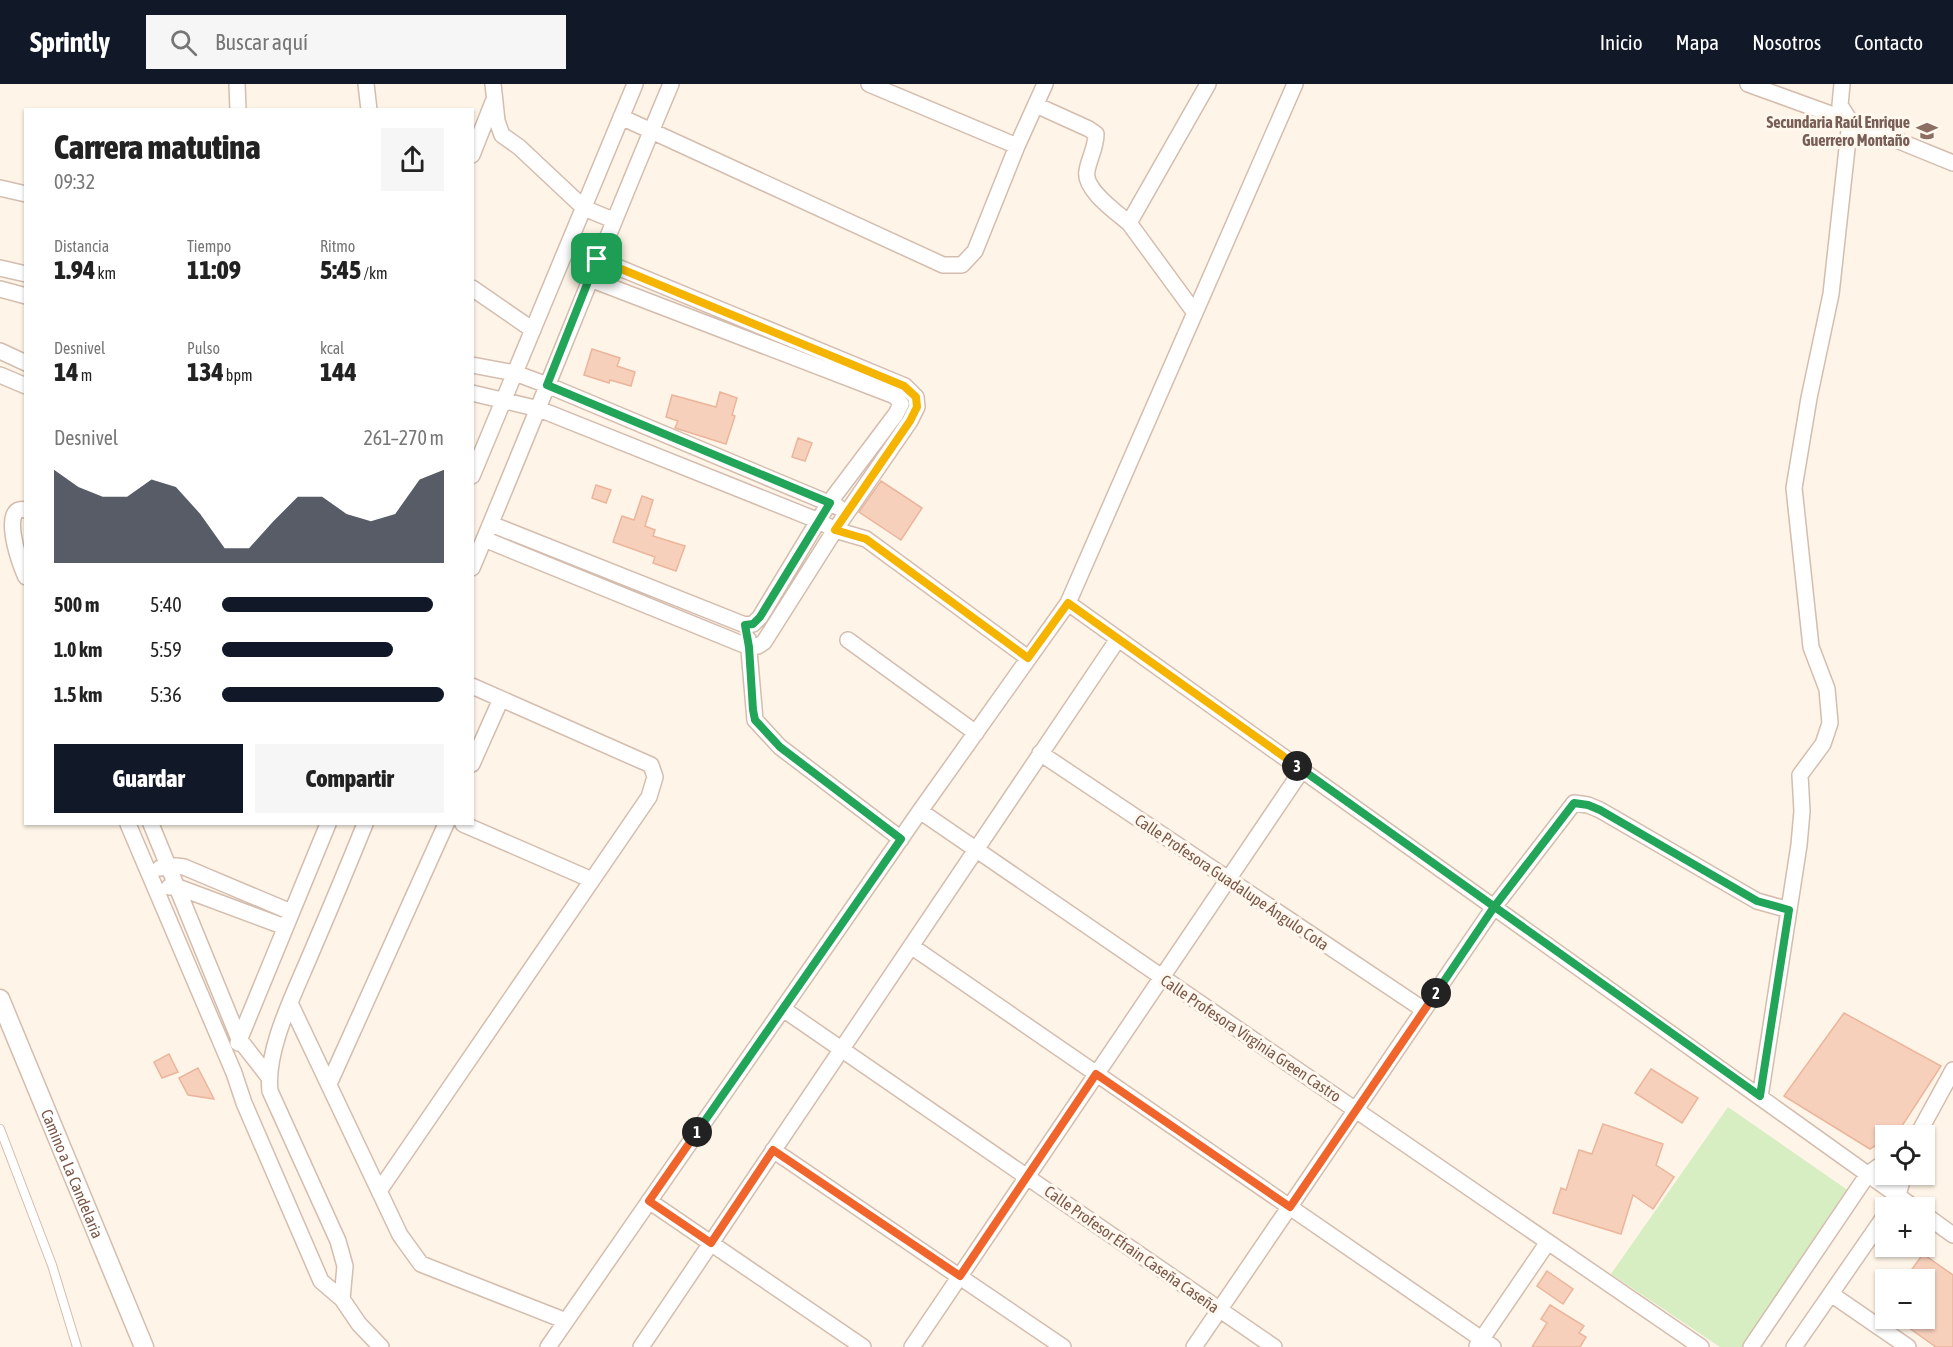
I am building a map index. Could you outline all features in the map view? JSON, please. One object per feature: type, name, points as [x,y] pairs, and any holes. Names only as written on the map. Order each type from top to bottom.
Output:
[{"type":"street","points":[[237,84],[238,108]]},
{"type":"street","points":[[366,84],[369,108]]},
{"type":"street","points":[[474,471],[635,84]]},
{"type":"street","points":[[474,563],[539,409],[613,220],[671,84]]},
{"type":"street","points":[[869,84],[1017,146]]},
{"type":"street","points":[[621,117],[943,265],[962,265],[975,251],[1017,146],[1046,84]]},
{"type":"street","points":[[1129,224],[1208,84]]},
{"type":"street","points":[[548,1347],[920,810],[1068,603],[1295,84]]},
{"type":"street","points":[[1748,84],[1850,121],[1953,163]]},
{"type":"street","points":[[1760,1096],[1802,811],[1800,775],[1822,744],[1830,723],[1827,689],[1811,647],[1794,488],[1809,398],[1831,294],[1850,121],[1840,105],[1842,84]]},
{"type":"street","points":[[496,89],[497,121],[502,135],[519,147],[584,208],[613,220]]},
{"type":"street","points":[[474,150],[496,89]]},
{"type":"street","points":[[1036,105],[1096,134],[1096,146],[1087,169],[1086,179],[1090,188],[1129,224],[1194,313]]},
{"type":"street","points":[[0,188],[24,194]]},
{"type":"street","points":[[484,539],[749,647],[758,646],[764,642],[917,407],[916,397],[904,386],[597,259]]},
{"type":"street","points":[[0,268],[24,274]]},
{"type":"street","points":[[491,524],[745,625],[753,624],[760,617],[830,503],[901,404],[895,396],[590,279]]},
{"type":"street","points":[[0,289],[24,295]]},
{"type":"street","points":[[474,289],[533,330]]},
{"type":"street","points":[[0,351],[24,362]]},
{"type":"street","points":[[474,365],[515,373],[547,385],[848,511]]},
{"type":"street","points":[[0,375],[24,385]]},
{"type":"street","points":[[474,393],[539,409],[819,521],[835,530],[866,539],[1028,658]]},
{"type":"street","points":[[24,510],[12,510],[6,515],[4,522],[24,573]]},
{"type":"street","points":[[1068,603],[1868,1174],[1889,1197]]},
{"type":"street","points":[[745,625],[755,720],[780,747],[901,839]]},
{"type":"street","points":[[643,1346],[1118,639]]},
{"type":"street","points":[[848,640],[976,733]]},
{"type":"street","points":[[379,1191],[649,796],[655,777],[651,765],[474,687]]},
{"type":"street","points":[[474,760],[501,699]]},
{"type":"street","name":"Calle Profesora Guadalupe Ángulo Cota","points":[[1041,753],[1424,1010]]},
{"type":"street","points":[[912,1347],[1302,770]]},
{"type":"street","points":[[1194,1347],[1494,907],[1574,803],[1600,810],[1757,901],[1789,910]]},
{"type":"street","name":"Calle Profesora Virginia Green Castro","points":[[920,810],[1701,1347]]},
{"type":"street","points":[[128,825],[146,872],[234,1073],[244,1103],[321,1281],[342,1299],[359,1324],[381,1347]]},
{"type":"street","points":[[151,825],[239,1039],[268,1076]]},
{"type":"street","points":[[234,1073],[239,1039],[328,825]]},
{"type":"street","points":[[342,1299],[345,1266],[338,1241],[270,1091],[268,1076],[273,1052],[290,1003],[366,825]]},
{"type":"street","points":[[329,1084],[446,825]]},
{"type":"street","points":[[465,825],[592,880]]},
{"type":"street","points":[[146,872],[168,866],[184,867],[291,912]]},
{"type":"street","points":[[155,891],[175,886],[285,927]]},
{"type":"street","points":[[911,946],[1290,1207],[1484,1344],[1548,1242]]},
{"type":"street","name":"Camino a La Candelaria","points":[[0,999],[144,1347]]},
{"type":"street","points":[[290,1003],[400,1234],[421,1264],[566,1322]]},
{"type":"street","name":"Calle Profesor Efrain Caseña Caseña","points":[[783,1009],[1274,1347]]},
{"type":"street","points":[[1923,1125],[1953,1070]]},
{"type":"street","points":[[773,1150],[1063,1347]]},
{"type":"street","points":[[1750,1347],[1868,1174],[1875,1169]]},
{"type":"street","points":[[649,1201],[863,1347]]},
{"type":"street","points":[[1935,1222],[1953,1235]]},
{"type":"street","points":[[1794,1347],[1875,1230]]},
{"type":"street","points":[[1831,1294],[1908,1347]]},
{"type":"lane","points":[[0,1129],[52,1265],[77,1347]]},
{"type":"green space","points":[[1728,1107],[1849,1191],[1743,1347],[1720,1347],[1611,1274]]},
{"type":"building","points":[[592,349],[620,358],[617,366],[635,372],[631,386],[610,380],[609,383],[584,375]]},
{"type":"building","points":[[720,392],[737,398],[732,415],[735,416],[726,444],[675,428],[678,421],[666,417],[672,395],[716,407]]},
{"type":"building","points":[[798,438],[812,443],[805,461],[792,457]]},
{"type":"building","points":[[881,481],[922,508],[901,540],[859,512]]},
{"type":"building","points":[[596,485],[611,490],[606,503],[592,498]]},
{"type":"building","points":[[642,496],[653,500],[645,526],[655,530],[653,536],[685,546],[676,571],[653,563],[655,557],[613,542],[622,516],[634,520]]},
{"type":"building","points":[[1844,1013],[1941,1066],[1903,1125],[1875,1125],[1875,1146],[1870,1149],[1784,1096]]},
{"type":"building","points":[[169,1054],[178,1072],[162,1078],[154,1062]]},
{"type":"building","points":[[198,1068],[214,1099],[188,1095],[179,1078]]},
{"type":"building","points":[[1651,1069],[1698,1098],[1682,1123],[1635,1093]]},
{"type":"building","points":[[1603,1124],[1663,1144],[1656,1165],[1674,1177],[1653,1209],[1633,1195],[1621,1234],[1553,1213],[1561,1188],[1566,1190],[1579,1150],[1592,1154]]},
{"type":"building","points":[[1921,1257],[1927,1257],[1953,1275],[1953,1347],[1936,1347],[1911,1329],[1935,1329],[1935,1269],[1912,1269]]},
{"type":"building","points":[[1547,1271],[1573,1289],[1563,1304],[1537,1286]]},
{"type":"building","points":[[1550,1305],[1584,1326],[1579,1333],[1586,1337],[1580,1347],[1532,1347],[1547,1323],[1541,1319]]},
{"type":"place","name":"Secundaria Raúl Enrique Guerrero Montaño","points":[[1927,131]]},
{"type":"route","points":[[597,259],[547,385],[830,503],[760,617],[753,624],[745,625],[755,720],[780,747],[901,839],[649,1201],[711,1243],[773,1150],[960,1276],[1096,1074],[1290,1207],[1494,907],[1574,803],[1600,810],[1757,901],[1789,910],[1760,1096],[1627,1002],[1494,907],[1430,861],[1068,603],[1028,658],[866,539],[835,530],[910,421],[917,407],[916,397],[904,386],[597,259]]}]
